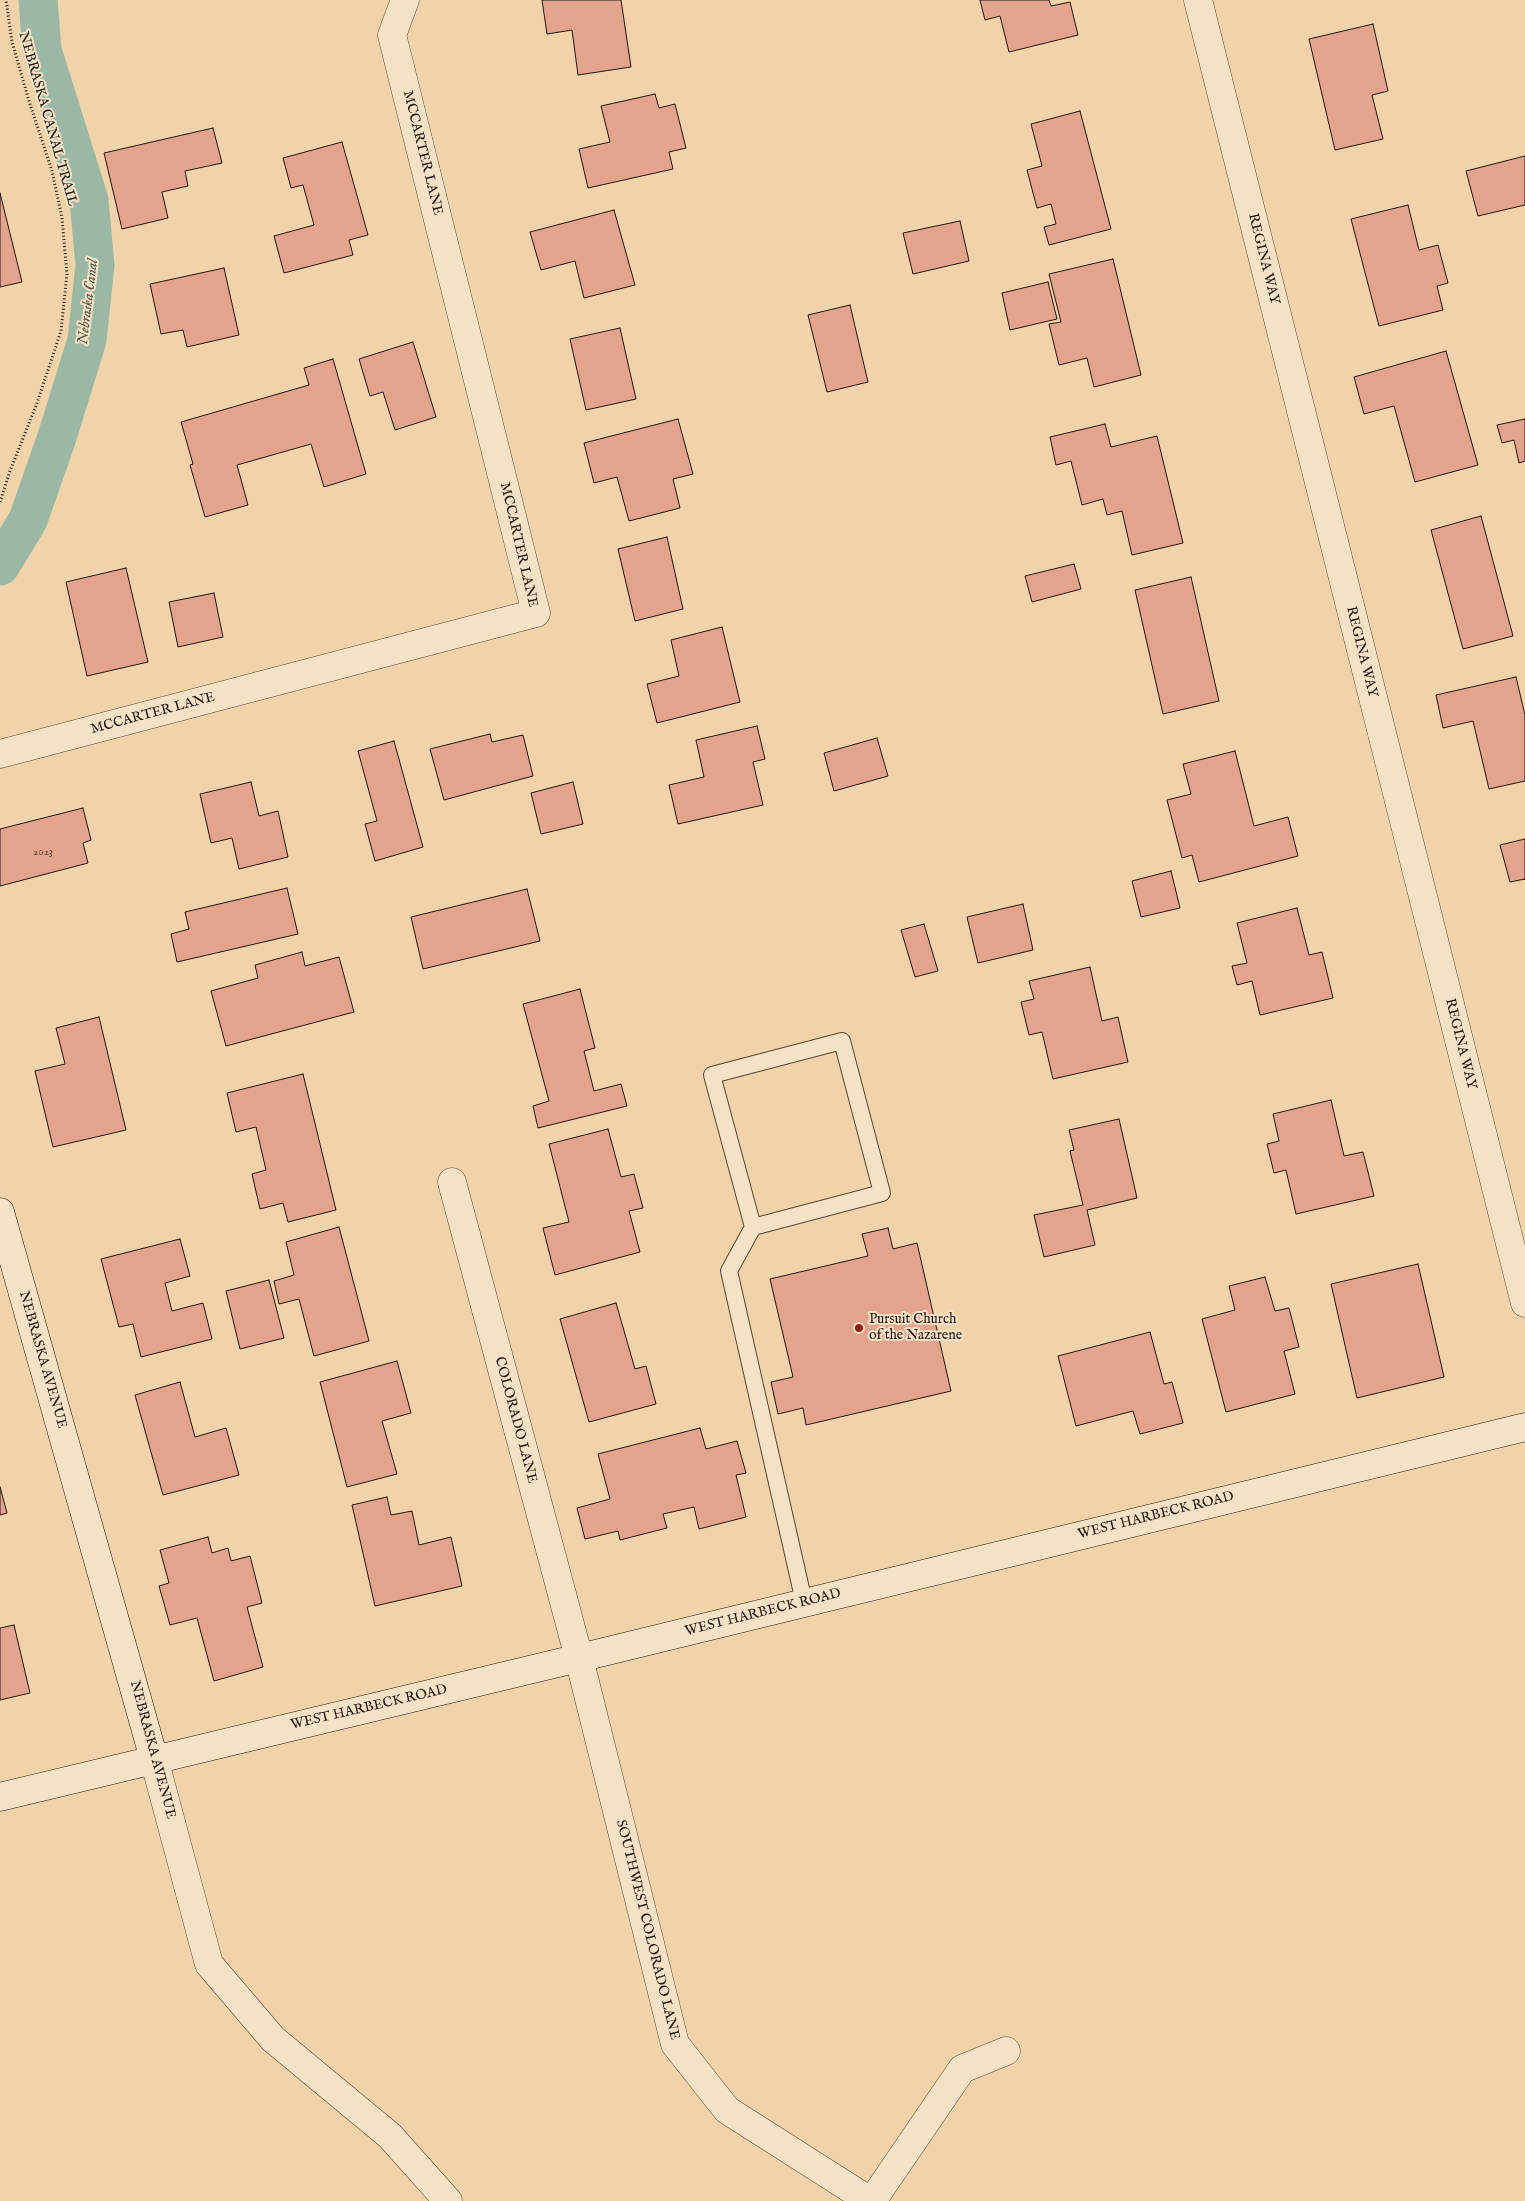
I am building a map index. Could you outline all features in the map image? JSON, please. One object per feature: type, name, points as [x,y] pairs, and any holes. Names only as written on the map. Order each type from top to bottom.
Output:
[{"type":"street","name":"MCCARTER LANE","points":[[0,754],[536,613],[392,35],[405,0]]},
{"type":"street","name":"REGINA WAY","points":[[1198,0],[1525,1303]]},
{"type":"street","name":"COLORADO LANE","points":[[452,1182],[579,1658]]},
{"type":"street","name":"NEBRASKA AVENUE","points":[[0,1212],[154,1759],[209,1964],[273,2039],[390,2136],[448,2201]]},
{"type":"street","name":"WEST HARBECK ROAD","points":[[0,1797],[1525,1427]]},
{"type":"street","name":"SOUTHWEST COLORADO LANE","points":[[579,1658],[675,2044],[727,2110],[871,2201]]},
{"type":"street","points":[[871,2201],[962,2069],[1006,2051]]},
{"type":"lane","points":[[753,1227],[882,1193],[842,1041],[712,1075],[753,1227],[729,1271],[804,1602]]},
{"type":"path","name":"NEBRASKA CANAL TRAIL","points":[[0,502],[37,403],[60,331],[66,274],[62,218],[52,171],[12,42],[6,0]]},
{"type":"building","points":[[542,0],[621,0],[631,67],[578,75],[572,30],[547,34]]},
{"type":"building","points":[[980,0],[1049,0],[1051,6],[1070,2],[1078,35],[1009,52],[1000,16],[985,20]]},
{"type":"building","points":[[1373,24],[1388,91],[1372,95],[1383,139],[1335,150],[1309,39]]},
{"type":"building","points":[[655,94],[659,108],[675,104],[686,148],[669,152],[673,169],[588,188],[579,149],[610,142],[601,106]]},
{"type":"building","points":[[1080,111],[1111,229],[1049,245],[1044,227],[1056,224],[1051,204],[1037,208],[1027,170],[1042,166],[1031,124]]},
{"type":"building","points":[[213,128],[222,163],[185,171],[188,186],[162,192],[168,218],[122,229],[104,153]]},
{"type":"building","points":[[342,142],[368,235],[349,240],[353,255],[284,273],[274,236],[314,225],[303,185],[291,188],[283,158]]},
{"type":"building","points":[[1525,156],[1525,205],[1478,216],[1466,171]]},
{"type":"building","points":[[0,193],[22,282],[0,287]]},
{"type":"building","points":[[1408,205],[1419,250],[1438,245],[1448,283],[1437,286],[1443,310],[1379,326],[1351,219]]},
{"type":"building","points":[[614,210],[635,285],[584,298],[575,261],[541,270],[530,232]]},
{"type":"building","points":[[960,221],[969,261],[913,274],[903,233]]},
{"type":"building","points":[[1113,259],[1141,375],[1094,387],[1087,358],[1059,365],[1049,324],[1061,322],[1049,274]]},
{"type":"building","points":[[224,268],[239,335],[187,347],[183,330],[161,334],[150,284]]},
{"type":"building","points":[[1048,282],[1057,319],[1010,330],[1002,293]]},
{"type":"building","points":[[850,305],[868,382],[827,392],[808,315]]},
{"type":"building","points":[[620,328],[636,399],[586,410],[570,339]]},
{"type":"building","points":[[413,342],[436,417],[395,430],[383,392],[370,396],[359,359]]},
{"type":"building","points":[[1446,351],[1478,465],[1415,482],[1394,406],[1364,414],[1354,377]]},
{"type":"building","points":[[333,359],[366,474],[324,487],[311,444],[237,465],[248,505],[205,517],[190,465],[193,464],[181,422],[309,385],[304,368]]},
{"type":"building","points":[[678,419],[693,474],[673,479],[680,508],[629,521],[617,477],[594,483],[584,443]]},
{"type":"building","points":[[1525,419],[1525,461],[1519,463],[1514,440],[1502,443],[1497,425]]},
{"type":"building","points":[[1105,424],[1111,447],[1157,436],[1183,543],[1132,555],[1122,511],[1107,515],[1103,499],[1082,505],[1071,461],[1056,465],[1050,437]]},
{"type":"building","points":[[1481,516],[1513,636],[1463,649],[1431,530]]},
{"type":"building","points":[[667,537],[683,609],[635,621],[618,549]]},
{"type":"building","points":[[1074,564],[1081,589],[1032,602],[1025,576]]},
{"type":"building","points":[[126,568],[148,662],[87,676],[66,582]]},
{"type":"building","points":[[1191,577],[1219,701],[1163,714],[1135,590]]},
{"type":"building","points":[[214,593],[223,637],[178,647],[169,602]]},
{"type":"building","points":[[722,627],[740,702],[657,723],[647,684],[679,676],[671,640]]},
{"type":"building","points":[[1516,677],[1525,715],[1525,781],[1489,789],[1473,721],[1443,728],[1436,695]]},
{"type":"building","points":[[757,726],[765,759],[753,762],[763,805],[678,824],[669,785],[704,777],[696,740]]},
{"type":"building","points":[[490,734],[492,742],[523,735],[533,776],[444,800],[430,749]]},
{"type":"building","points":[[877,738],[888,776],[834,791],[824,753]]},
{"type":"building","points":[[394,741],[423,847],[375,861],[365,824],[377,821],[358,751]]},
{"type":"building","points":[[1235,751],[1254,826],[1288,817],[1298,856],[1199,882],[1192,855],[1182,858],[1167,800],[1191,794],[1183,764]]},
{"type":"building","points":[[251,782],[259,816],[278,811],[288,857],[239,869],[232,838],[211,843],[200,794]]},
{"type":"building","points":[[573,782],[583,824],[541,834],[531,793]]},
{"type":"building","points":[[83,808],[91,840],[83,843],[88,863],[0,886],[0,829]]},
{"type":"building","points":[[1525,839],[1525,879],[1510,882],[1500,845]]},
{"type":"building","points":[[1171,871],[1180,908],[1141,917],[1132,881]]},
{"type":"building","points":[[287,888],[298,934],[177,962],[171,934],[189,929],[185,912]]},
{"type":"building","points":[[527,889],[540,941],[423,969],[411,917]]},
{"type":"building","points":[[1023,904],[1033,950],[978,963],[967,917]]},
{"type":"building","points":[[1297,908],[1309,955],[1322,952],[1333,998],[1260,1015],[1252,981],[1237,985],[1232,966],[1247,963],[1237,923]]},
{"type":"building","points":[[924,924],[938,971],[915,977],[901,930]]},
{"type":"building","points":[[302,952],[305,966],[339,957],[354,1012],[226,1046],[211,991],[258,978],[255,965]]},
{"type":"building","points":[[1090,967],[1102,1021],[1118,1017],[1128,1062],[1053,1079],[1042,1032],[1029,1035],[1021,1002],[1034,999],[1029,981]]},
{"type":"building","points":[[580,989],[595,1048],[584,1051],[594,1091],[621,1084],[627,1106],[538,1128],[533,1106],[549,1101],[523,1004]]},
{"type":"building","points":[[99,1017],[126,1130],[53,1147],[35,1071],[65,1064],[56,1028]]},
{"type":"building","points":[[303,1074],[336,1210],[288,1222],[283,1203],[260,1209],[252,1174],[266,1170],[256,1127],[236,1132],[227,1093]]},
{"type":"building","points":[[1331,1100],[1344,1156],[1363,1152],[1374,1196],[1296,1214],[1286,1170],[1274,1173],[1267,1144],[1279,1141],[1273,1114]]},
{"type":"building","points":[[1119,1119],[1137,1198],[1087,1210],[1095,1245],[1044,1257],[1034,1215],[1083,1205],[1070,1151],[1074,1150],[1069,1130]]},
{"type":"building","points":[[608,1129],[621,1177],[634,1174],[643,1208],[629,1211],[640,1252],[555,1275],[543,1228],[569,1222],[549,1144]]},
{"type":"building","points":[[339,1227],[369,1341],[314,1356],[299,1299],[279,1304],[274,1281],[294,1275],[286,1242]]},
{"type":"building","name":"Pursuit Church of the Nazarene","points":[[888,1228],[893,1249],[917,1243],[951,1391],[806,1425],[803,1408],[778,1414],[771,1382],[793,1377],[770,1279],[868,1256],[862,1234]]},
{"type":"building","points":[[180,1239],[190,1276],[165,1283],[172,1311],[203,1303],[212,1339],[141,1357],[133,1324],[119,1327],[101,1259]]},
{"type":"building","points":[[1418,1264],[1444,1377],[1357,1398],[1331,1284]]},
{"type":"building","points":[[1265,1277],[1275,1311],[1289,1308],[1299,1347],[1284,1351],[1295,1394],[1226,1412],[1202,1319],[1235,1310],[1229,1286]]},
{"type":"building","points":[[269,1280],[284,1338],[240,1349],[226,1291]]},
{"type":"building","points":[[616,1303],[635,1369],[646,1366],[656,1404],[589,1422],[560,1319]]},
{"type":"building","points":[[1150,1332],[1164,1384],[1172,1382],[1183,1423],[1140,1434],[1133,1411],[1076,1426],[1058,1356]]},
{"type":"building","points":[[397,1361],[411,1413],[382,1421],[397,1474],[347,1487],[320,1382]]},
{"type":"building","points":[[180,1382],[195,1437],[226,1428],[239,1475],[163,1495],[135,1395]]},
{"type":"building","points":[[700,1428],[706,1449],[737,1441],[746,1473],[736,1475],[746,1517],[699,1529],[694,1507],[663,1514],[667,1528],[620,1540],[618,1531],[585,1539],[577,1508],[610,1499],[598,1454]]},
{"type":"building","points":[[0,1487],[7,1513],[0,1515]]},
{"type":"building","points":[[387,1497],[391,1515],[412,1511],[419,1545],[451,1537],[462,1586],[375,1606],[352,1505]]},
{"type":"building","points":[[208,1537],[212,1553],[228,1548],[231,1561],[250,1556],[262,1603],[247,1607],[263,1667],[214,1681],[197,1618],[170,1625],[159,1586],[169,1583],[160,1550]]},
{"type":"building","points":[[14,1625],[30,1693],[0,1700],[0,1628]]},
{"type":"waterway","name":"Nebraska Canal","points":[[0,566],[28,520],[57,437],[87,340],[95,265],[89,200],[42,50],[38,0]]},
{"type":"place","name":"Pursuit Church of the Nazarene","points":[[859,1328]]}]
